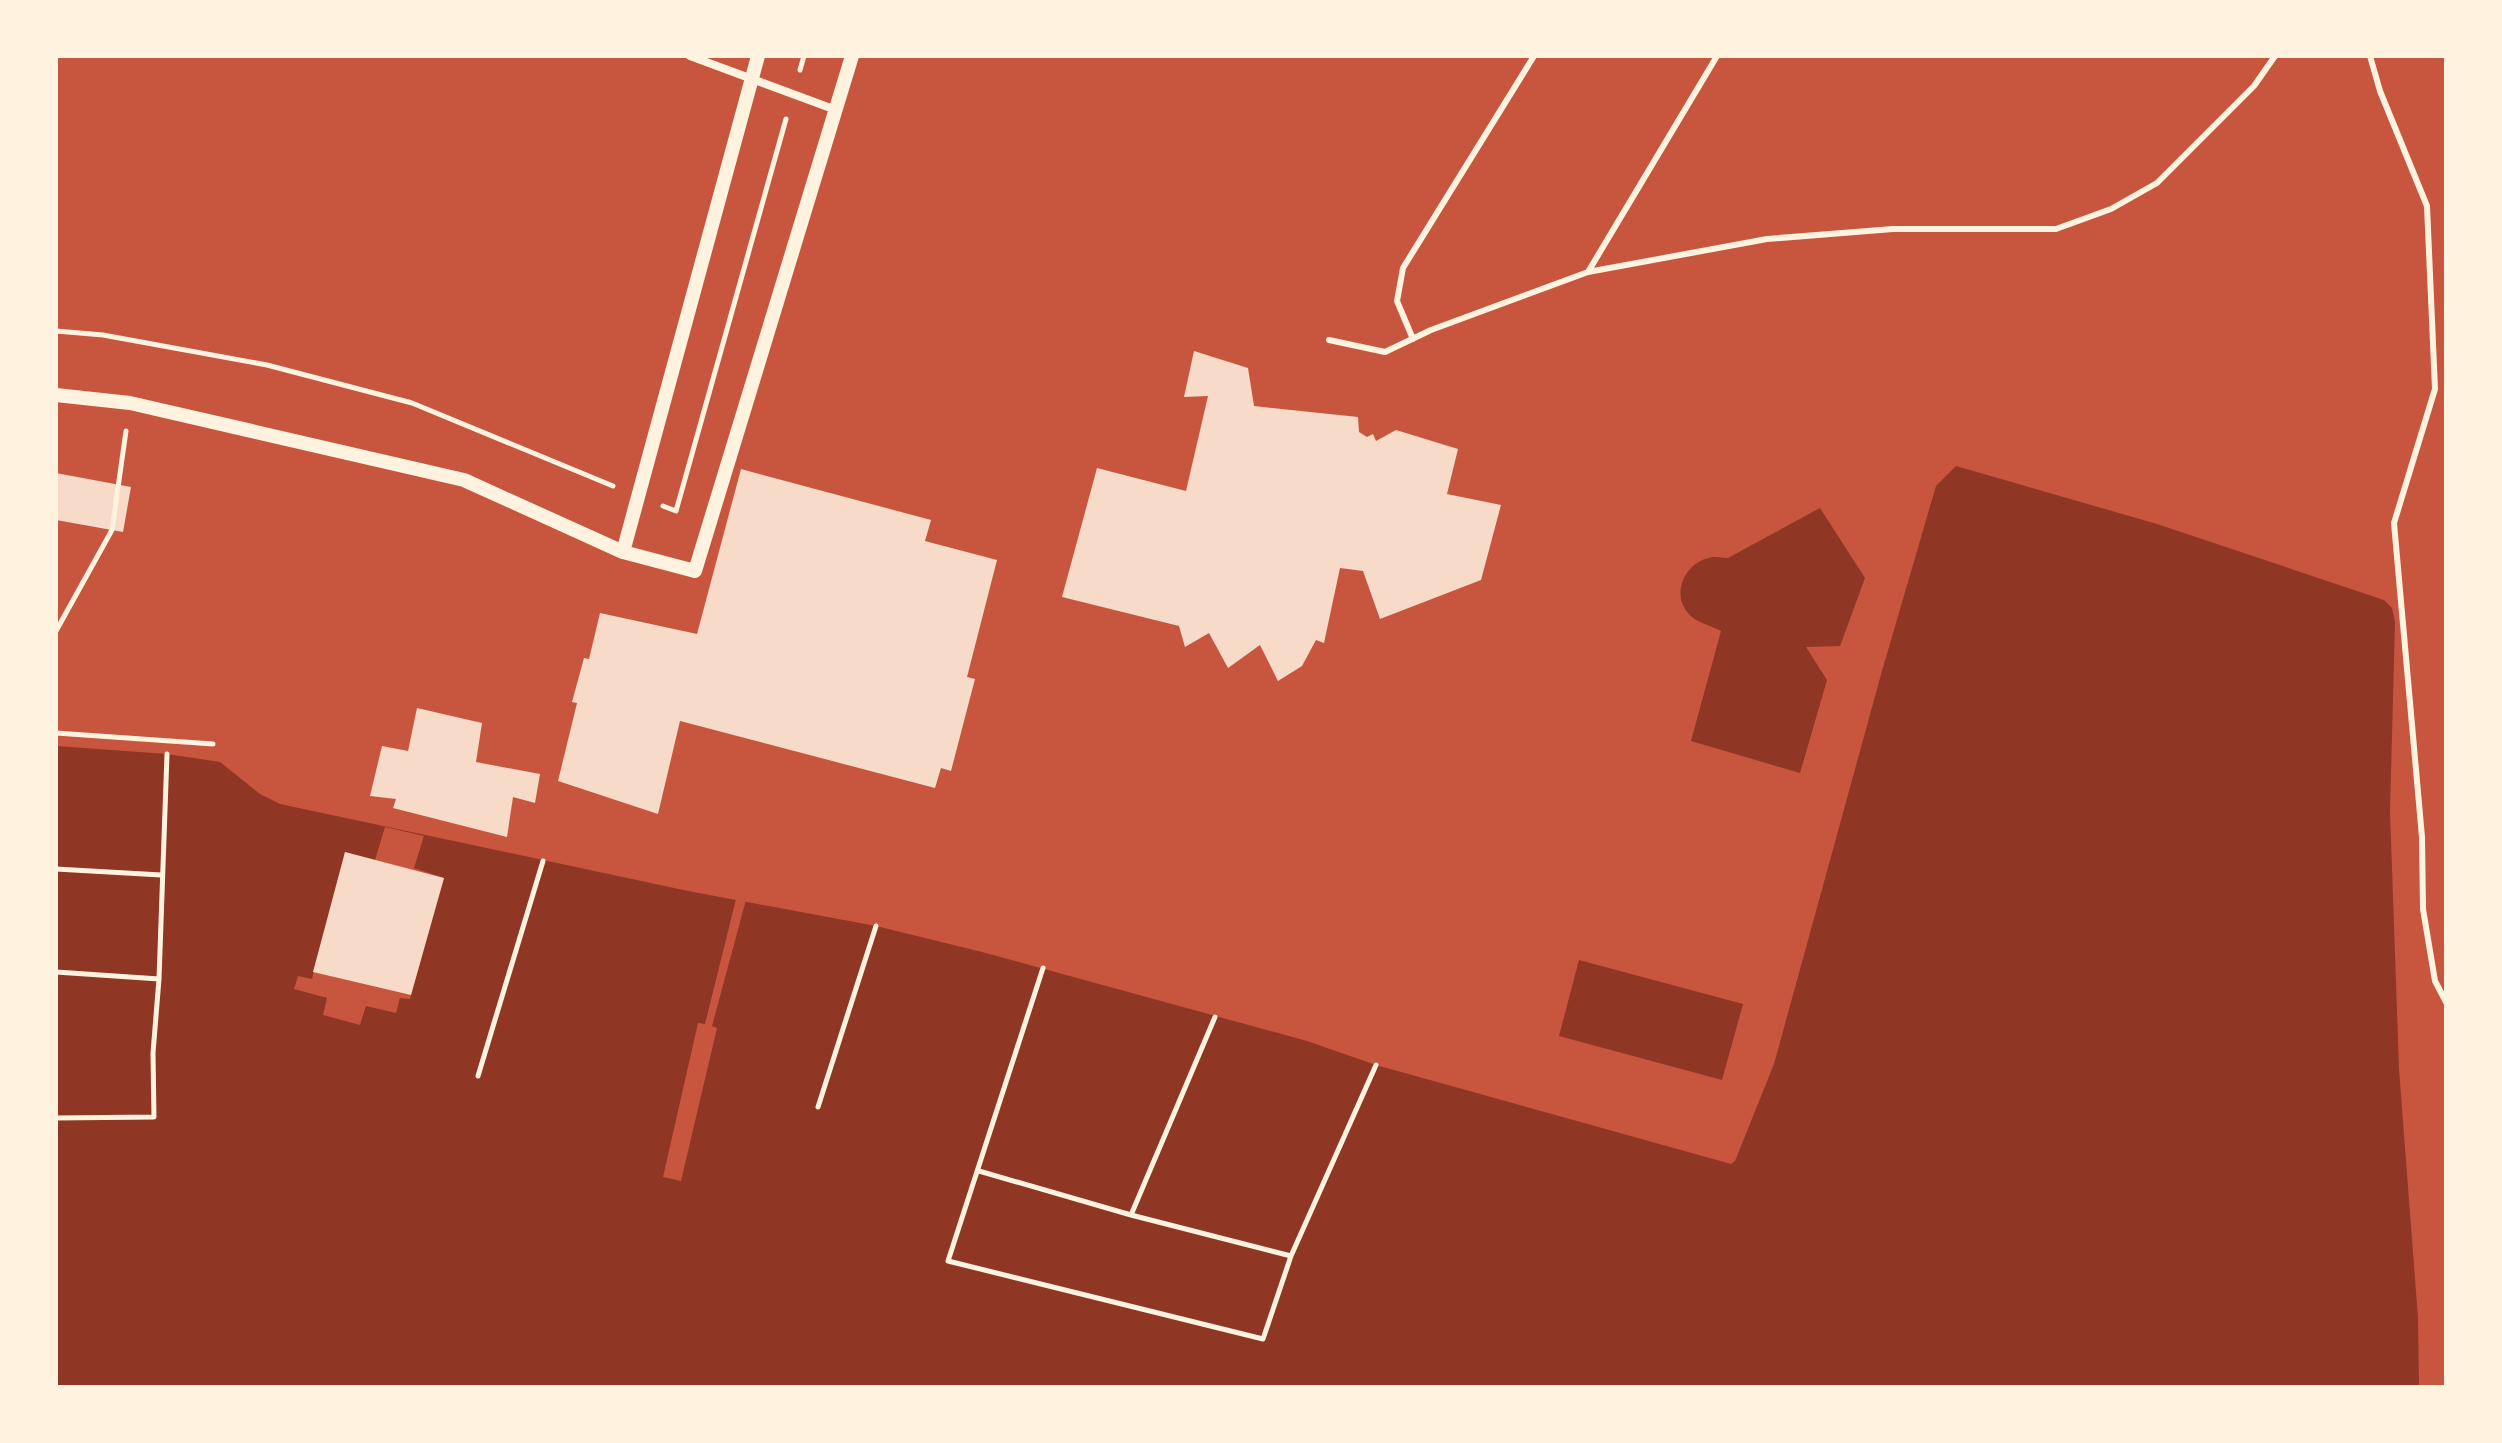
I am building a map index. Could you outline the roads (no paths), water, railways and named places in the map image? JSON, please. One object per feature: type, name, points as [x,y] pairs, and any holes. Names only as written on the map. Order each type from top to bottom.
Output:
[{"type":"street","points":[[690,56],[836,110]]},
{"type":"street","points":[[623,552],[758,56]]},
{"type":"street","points":[[56,395],[130,403],[464,480],[623,552],[695,571],[852,56]]},
{"type":"lane","points":[[1413,339],[1397,301],[1403,268],[1534,56]]},
{"type":"lane","points":[[1588,272],[1717,56]]},
{"type":"lane","points":[[1329,340],[1385,352],[1588,272],[1767,239],[1893,229],[2056,229],[2111,209],[2157,183],[2254,86],[2275,56]]},
{"type":"lane","points":[[2370,56],[2380,91],[2427,206],[2435,389],[2394,523],[2422,837],[2423,909],[2435,981],[2446,1002]]}]
